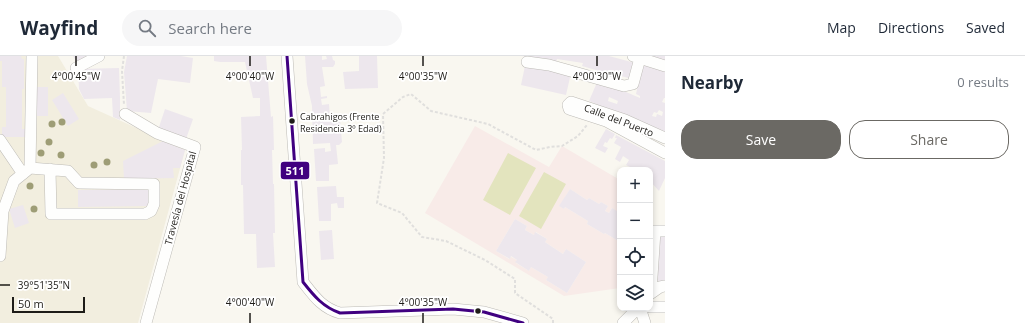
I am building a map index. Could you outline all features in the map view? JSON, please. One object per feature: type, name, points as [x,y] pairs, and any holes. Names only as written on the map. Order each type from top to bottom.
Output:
[{"type":"street","points":[[27,171],[32,56]]},
{"type":"street","points":[[76,68],[99,56]]},
{"type":"street","points":[[287,56],[303,282],[316,298],[330,311],[340,314],[453,309],[484,312],[522,323]]},
{"type":"street","points":[[527,62],[549,65],[624,86],[633,84],[637,57],[665,66]]},
{"type":"street","name":"Calle del Puerto","points":[[665,138],[612,116],[571,102],[568,104],[569,109],[606,121],[665,153]]},
{"type":"street","name":"Travesía del Hospital","points":[[125,114],[157,133],[195,147],[146,323]]},
{"type":"street","points":[[0,140],[27,171]]},
{"type":"street","points":[[0,256],[3,210],[14,181],[27,171],[50,169],[68,171],[79,183],[154,184],[154,204],[151,211],[144,214],[51,214],[50,169]]},
{"type":"street","points":[[652,275],[655,231],[665,231]]},
{"type":"street","points":[[653,292],[660,287],[665,286]]},
{"type":"street","points":[[653,307],[665,307]]},
{"type":"street","points":[[623,323],[636,311]]},
{"type":"street","points":[[640,311],[645,323]]},
{"type":"path","points":[[124,56],[122,71],[125,114]]},
{"type":"path","points":[[553,323],[553,319],[515,293],[515,279],[485,260],[446,241],[422,237],[402,213],[377,203],[384,158],[383,114],[403,97],[411,94],[431,111],[488,124],[536,150],[562,146],[578,136],[593,117]]},
{"type":"shaded area","points":[[0,56],[58,56],[88,106],[185,150],[138,323],[0,323]]},
{"type":"shaded area","points":[[475,126],[549,167],[562,146],[617,178],[617,213],[612,208],[609,213],[605,211],[608,206],[601,202],[599,204],[589,198],[587,200],[570,189],[560,206],[564,209],[565,207],[588,221],[587,224],[617,240],[617,288],[564,296],[425,213]],"holes":[[[515,219],[527,226],[525,230],[534,235],[536,232],[547,239],[545,242],[563,254],[566,249],[586,262],[567,293],[546,280],[548,277],[531,267],[529,271],[516,263],[517,260],[511,257],[509,259],[496,251]]]},
{"type":"green space","points":[[508,153],[536,168],[510,215],[483,200]]},
{"type":"green space","points":[[544,172],[566,184],[541,229],[519,216]]},
{"type":"building","points":[[0,56],[21,56],[22,59],[24,59],[22,129],[26,129],[26,137],[2,137],[2,127],[6,127],[6,87],[2,87],[2,61],[0,61]]},
{"type":"building","points":[[73,56],[86,56],[77,62]]},
{"type":"building","points":[[127,56],[181,56],[193,58],[190,83],[158,79],[151,113],[127,111],[124,72]]},
{"type":"building","points":[[214,56],[266,56],[271,117],[273,116],[274,150],[272,150],[275,233],[273,233],[275,267],[257,268],[256,234],[244,234],[243,185],[241,185],[241,117],[260,116],[260,98],[253,98],[245,62],[214,61]]},
{"type":"building","points":[[305,56],[322,56],[322,60],[327,59],[326,56],[332,56],[333,60],[335,61],[333,67],[322,67],[325,86],[320,87],[321,97],[327,96],[327,98],[321,99],[322,105],[329,104],[330,120],[340,119],[342,142],[339,145],[336,145],[338,164],[329,165],[329,181],[316,181],[314,149],[325,148],[325,152],[331,151],[330,143],[313,144],[312,106],[307,84]]},
{"type":"building","points":[[359,56],[377,56],[378,88],[345,89],[343,72],[359,71]]},
{"type":"building","points":[[522,56],[609,56],[635,63],[632,79],[621,76],[620,82],[609,79],[610,74],[582,66],[583,63],[557,59],[556,63]]},
{"type":"building","points":[[651,56],[665,56],[665,61]]},
{"type":"building","points":[[643,63],[665,70],[665,98],[662,102],[665,103],[665,133],[589,101],[598,80],[640,98],[640,96],[636,94]],"holes":[[[609,97],[618,101],[617,104],[608,101]],[[659,110],[663,112],[662,116],[657,114],[656,117],[652,116],[654,112],[657,113]]]},
{"type":"building","points":[[525,66],[571,73],[566,95],[521,85]]},
{"type":"building","points":[[119,68],[120,120],[113,117],[112,98],[84,99],[79,89],[78,69]]},
{"type":"building","points":[[36,87],[48,87],[48,116],[37,116]]},
{"type":"building","points":[[63,93],[79,119],[68,126],[52,100]]},
{"type":"building","points":[[165,109],[193,119],[186,139],[158,130]]},
{"type":"building","points":[[606,129],[615,134],[607,143],[605,142],[603,146],[608,148],[605,153],[595,148]]},
{"type":"building","points":[[616,135],[665,161],[665,178],[659,191],[653,184],[653,167],[630,167],[626,165],[629,160],[623,156],[620,162],[615,159],[621,147],[614,143],[617,138],[615,138]]},
{"type":"building","points":[[163,141],[185,150],[180,168],[173,168],[174,178],[124,179],[123,161]]},
{"type":"building","points":[[336,186],[337,197],[344,197],[344,208],[338,208],[337,203],[331,204],[331,221],[319,221],[317,187]]},
{"type":"building","points":[[148,189],[149,206],[78,207],[78,190]]},
{"type":"building","points":[[570,189],[587,200],[589,198],[599,204],[601,202],[608,206],[605,211],[609,213],[612,208],[617,211],[617,240],[587,224],[588,221],[565,207],[564,209],[559,206]]},
{"type":"building","points":[[23,205],[29,223],[15,228],[9,209]]},
{"type":"building","points":[[515,219],[527,226],[525,230],[534,235],[535,232],[547,239],[545,242],[563,254],[566,249],[586,262],[567,293],[546,280],[548,277],[531,267],[529,271],[515,262],[517,260],[511,256],[510,259],[496,251]]},
{"type":"building","points":[[332,230],[334,259],[321,260],[319,231]]},
{"type":"building","points":[[659,235],[665,235],[665,282],[656,281]]},
{"type":"transit line","name":"511","points":[[287,56],[303,282],[311,292],[329,308],[340,313],[453,309],[484,312],[523,323]]},
{"type":"place","name":"Cabrahigos (Frente Residencia 3º Edad)","points":[[292,121]]}]
